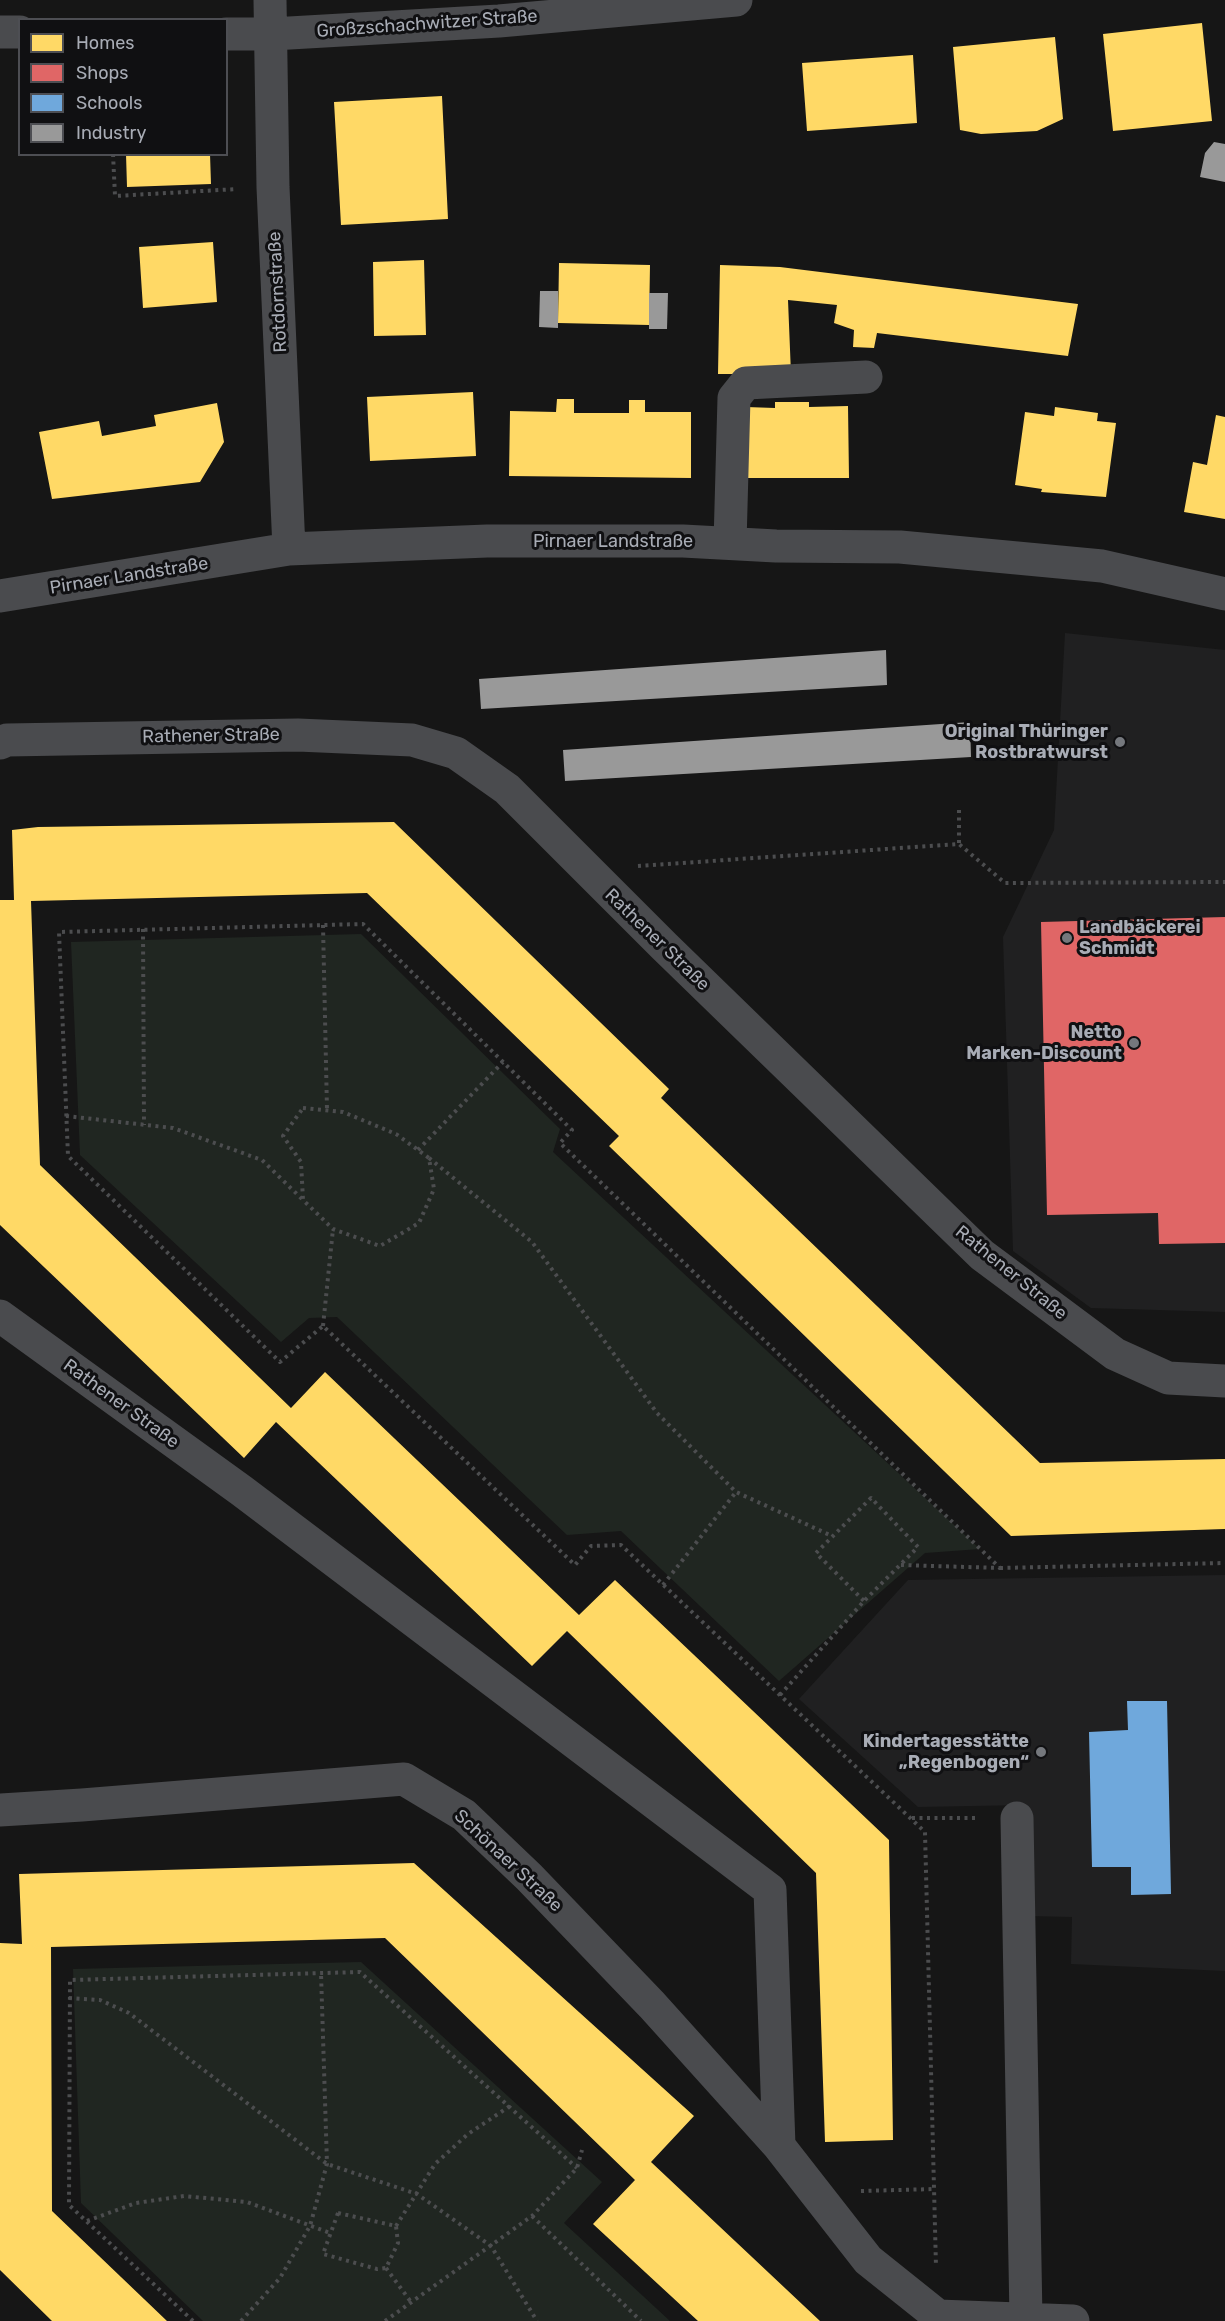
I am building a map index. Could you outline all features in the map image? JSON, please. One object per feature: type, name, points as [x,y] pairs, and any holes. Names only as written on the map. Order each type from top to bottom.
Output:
[{"type":"street","name":"Rotdornstraße","points":[[270,0],[273,187],[289,549]]},
{"type":"street","name":"Großzschachwitzer Straße","points":[[228,34],[272,34],[499,21],[736,0]]},
{"type":"street","points":[[0,32],[18,32]]},
{"type":"street","points":[[730,543],[734,398],[746,383],[866,377]]},
{"type":"street","name":"Pirnaer Landstraße","points":[[0,596],[289,549],[487,541],[900,547],[1102,566],[1225,594]]},
{"type":"street","name":"Rathener Straße","points":[[0,743],[7,740],[298,735],[412,740],[456,753],[507,789],[586,870],[982,1255],[1115,1354],[1168,1378],[1225,1381]]},
{"type":"street","name":"Rathener Straße","points":[[0,1316],[242,1491],[770,1890],[779,2146]]},
{"type":"street","name":"Schönaer Straße","points":[[0,1810],[405,1779],[464,1815],[529,1877],[652,2005],[779,2146],[868,2260],[938,2316]]},
{"type":"street","points":[[1017,1818],[1026,2319]]},
{"type":"street","points":[[938,2316],[1073,2321]]},
{"type":"path","points":[[113,156],[115,196],[273,187]]},
{"type":"path","points":[[959,810],[959,844]]},
{"type":"path","points":[[586,870],[959,844],[1005,883],[1225,882]]},
{"type":"path","points":[[333,1229],[323,1326],[280,1362],[68,1156],[59,932],[363,924],[572,1130],[560,1143],[1000,1568]]},
{"type":"path","points":[[323,925],[327,1110]]},
{"type":"path","points":[[143,929],[144,1125]]},
{"type":"path","points":[[418,1150],[503,1062]]},
{"type":"path","points":[[303,1200],[301,1162],[283,1136],[303,1108],[343,1112],[396,1134],[532,1242],[657,1413],[736,1492],[832,1536]]},
{"type":"path","points":[[66,1116],[173,1128],[262,1160],[333,1229],[380,1246],[419,1223],[434,1188],[429,1158]]},
{"type":"path","points":[[323,1326],[575,1565],[591,1546],[621,1545],[926,1832],[938,2316]]},
{"type":"path","points":[[663,1585],[736,1492]]},
{"type":"path","points":[[780,1695],[864,1601],[918,1547],[871,1498],[816,1553],[864,1601]]},
{"type":"path","points":[[901,1565],[1000,1568],[1225,1563]]},
{"type":"path","points":[[911,1818],[1017,1818]]},
{"type":"path","points":[[193,2321],[69,2205],[70,1980],[360,1972],[577,2168]]},
{"type":"path","points":[[241,2321],[280,2278],[310,2226],[327,2164],[321,1973]]},
{"type":"path","points":[[69,1998],[100,2000],[129,2013],[327,2164],[417,2194],[490,2246],[537,2321]]},
{"type":"path","points":[[386,2268],[398,2243],[396,2226],[435,2164],[468,2134],[510,2106]]},
{"type":"path","points":[[385,2321],[532,2216],[577,2168],[582,2150]]},
{"type":"path","points":[[814,2192],[935,2189]]},
{"type":"path","points":[[87,2221],[136,2203],[184,2196],[247,2202],[330,2233]]},
{"type":"path","points":[[386,2268],[377,2269],[323,2254],[338,2213],[396,2226]]},
{"type":"path","points":[[532,2216],[641,2321]]},
{"type":"path","points":[[386,2268],[411,2302]]},
{"type":"shaded area","points":[[1065,633],[1225,650],[1225,1312],[1091,1308],[1013,1251],[1003,937],[1054,830]]},
{"type":"shaded area","points":[[361,934],[560,1129],[553,1152],[980,1549],[925,1553],[779,1681],[621,1531],[567,1535],[337,1317],[309,1318],[281,1342],[80,1155],[71,942]]},
{"type":"shaded area","name":"Kindertagesstätte „Regenbogen“","points":[[1225,1575],[1225,1971],[1071,1964],[1072,1917],[1028,1916],[1026,1805],[918,1807],[799,1699],[908,1580]]},
{"type":"shaded area","points":[[361,1962],[602,2182],[564,2223],[670,2321],[203,2321],[81,2203],[73,1969]]},
{"type":"building: Homes","points":[[1202,23],[1212,121],[1113,131],[1103,34]]},
{"type":"building: Homes","points":[[1055,37],[1063,119],[1037,131],[981,134],[960,130],[953,47]]},
{"type":"building: Homes","points":[[913,55],[917,123],[807,131],[802,63]]},
{"type":"building: Homes","points":[[442,96],[448,219],[341,225],[334,102]]},
{"type":"building: Homes","points":[[126,156],[210,156],[211,184],[127,187]]},
{"type":"building: Homes","points":[[213,242],[217,302],[143,308],[139,247]]},
{"type":"building: Homes","points":[[424,260],[426,335],[374,336],[373,262]]},
{"type":"building: Homes","points":[[559,263],[650,265],[649,325],[558,323]]},
{"type":"building: Homes","points":[[720,265],[780,267],[1078,304],[1068,356],[877,333],[874,348],[853,347],[854,330],[834,323],[837,305],[788,300],[791,374],[718,374]]},
{"type":"building: Homes","points":[[473,392],[476,456],[370,461],[367,397]]},
{"type":"building: Homes","points":[[557,399],[574,399],[574,413],[629,413],[629,400],[645,400],[645,412],[691,412],[691,478],[509,476],[510,411],[556,412]]},
{"type":"building: Homes","points":[[775,402],[809,402],[809,407],[848,406],[849,478],[746,478],[746,407],[775,408]]},
{"type":"building: Homes","points":[[217,403],[224,442],[200,482],[52,499],[39,432],[99,421],[102,436],[156,426],[154,415]]},
{"type":"building: Homes","points":[[1055,407],[1098,413],[1097,421],[1116,423],[1106,497],[1041,492],[1042,489],[1015,485],[1025,412],[1054,416]]},
{"type":"building: Homes","points":[[1216,415],[1225,417],[1225,519],[1184,512],[1193,462],[1207,465]]},
{"type":"building: Homes","points":[[394,822],[669,1089],[661,1098],[1040,1463],[1225,1459],[1225,1529],[1011,1536],[609,1146],[619,1136],[367,893],[31,901],[40,1165],[291,1408],[325,1372],[579,1615],[615,1580],[889,1840],[893,2140],[825,2142],[816,1873],[567,1631],[532,1666],[276,1422],[244,1458],[0,1225],[0,900],[14,900],[12,830],[38,827]]},
{"type":"building: Homes","points":[[414,1863],[694,2116],[651,2162],[820,2321],[698,2321],[593,2224],[635,2180],[385,1938],[51,1947],[52,2211],[167,2321],[52,2321],[0,2270],[0,1943],[22,1944],[19,1874]]},
{"type":"building: Shops","name":"Netto Marken-Discount","points":[[1225,917],[1225,1243],[1159,1244],[1158,1213],[1047,1215],[1041,922]]},
{"type":"building: Schools","points":[[1127,1701],[1167,1701],[1171,1894],[1131,1895],[1131,1867],[1092,1867],[1089,1732],[1128,1730]]},
{"type":"building: Industry","points":[[1214,142],[1225,144],[1225,182],[1200,177],[1205,153]]},
{"type":"building: Industry","points":[[540,291],[558,291],[558,328],[539,327]]},
{"type":"building: Industry","points":[[649,293],[668,293],[667,329],[649,329]]},
{"type":"building: Industry","points":[[886,650],[887,685],[481,709],[479,679]]},
{"type":"building: Industry","points":[[970,722],[971,757],[565,781],[563,750]]},
{"type":"place","name":"Original Thüringer Rostbratwurst","points":[[1120,742]]},
{"type":"place","name":"Landbäckerei Schmidt","points":[[1067,938]]},
{"type":"place","name":"Netto Marken-Discount","points":[[1134,1043]]},
{"type":"place","name":"Kindertagesstätte „Regenbogen“","points":[[1041,1752]]}]
